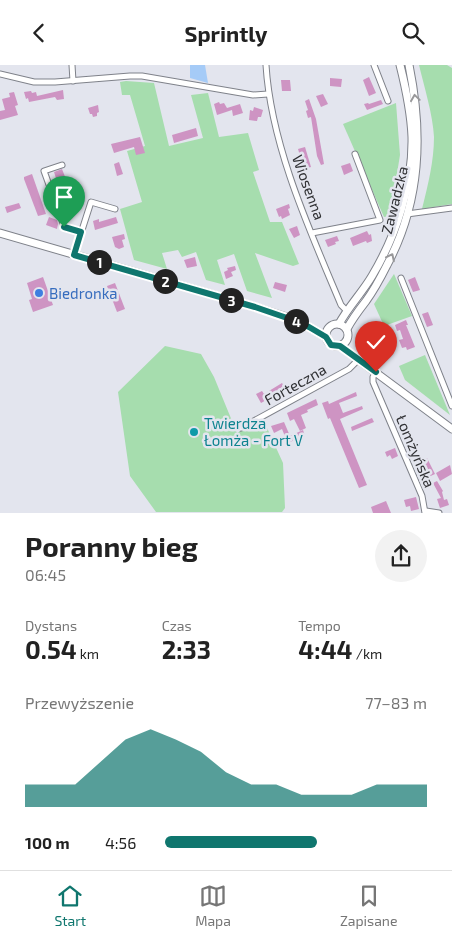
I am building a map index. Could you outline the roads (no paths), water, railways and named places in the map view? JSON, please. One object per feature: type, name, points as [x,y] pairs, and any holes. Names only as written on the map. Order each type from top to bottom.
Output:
[{"type":"main road","name":"Zawadzka","points":[[339,324],[376,278],[399,217],[410,165],[412,139],[400,65]]},
{"type":"main road","name":"Zawadzka","points":[[347,329],[395,249],[407,214],[416,177],[418,116],[409,65]]},
{"type":"main road","points":[[0,233],[255,307],[309,327],[326,337],[331,345],[340,346],[356,357],[452,429]]},
{"type":"main road","points":[[309,327],[328,328],[331,325],[339,324],[347,329],[347,340],[356,357]]},
{"type":"main road","points":[[326,337],[328,328]]},
{"type":"main road","points":[[340,346],[347,340]]},
{"type":"street","points":[[72,65],[73,81]]},
{"type":"street","name":"Wiosenna","points":[[266,65],[268,94],[288,168],[340,303],[348,311]]},
{"type":"street","points":[[374,65],[388,101]]},
{"type":"street","points":[[0,74],[34,82],[142,76],[253,95],[268,94]]},
{"type":"street","points":[[312,233],[380,220],[355,154]]},
{"type":"street","points":[[62,165],[44,171],[64,227],[81,232]]},
{"type":"street","points":[[74,255],[91,202],[115,209]]},
{"type":"street","points":[[407,214],[452,208]]},
{"type":"street","points":[[400,278],[452,406]]},
{"type":"street","name":"Forteczna","points":[[241,428],[349,369],[356,357]]},
{"type":"street","name":"Łomżyńska","points":[[376,372],[372,383],[422,495],[426,512]]},
{"type":"street","points":[[426,512],[439,513]]},
{"type":"water","points":[[190,65],[205,65],[208,83],[190,78]]},
{"type":"place","name":"Biedronka","points":[[39,293]]},
{"type":"place","name":"Twierdza Łomża - Fort V","points":[[194,432]]}]
